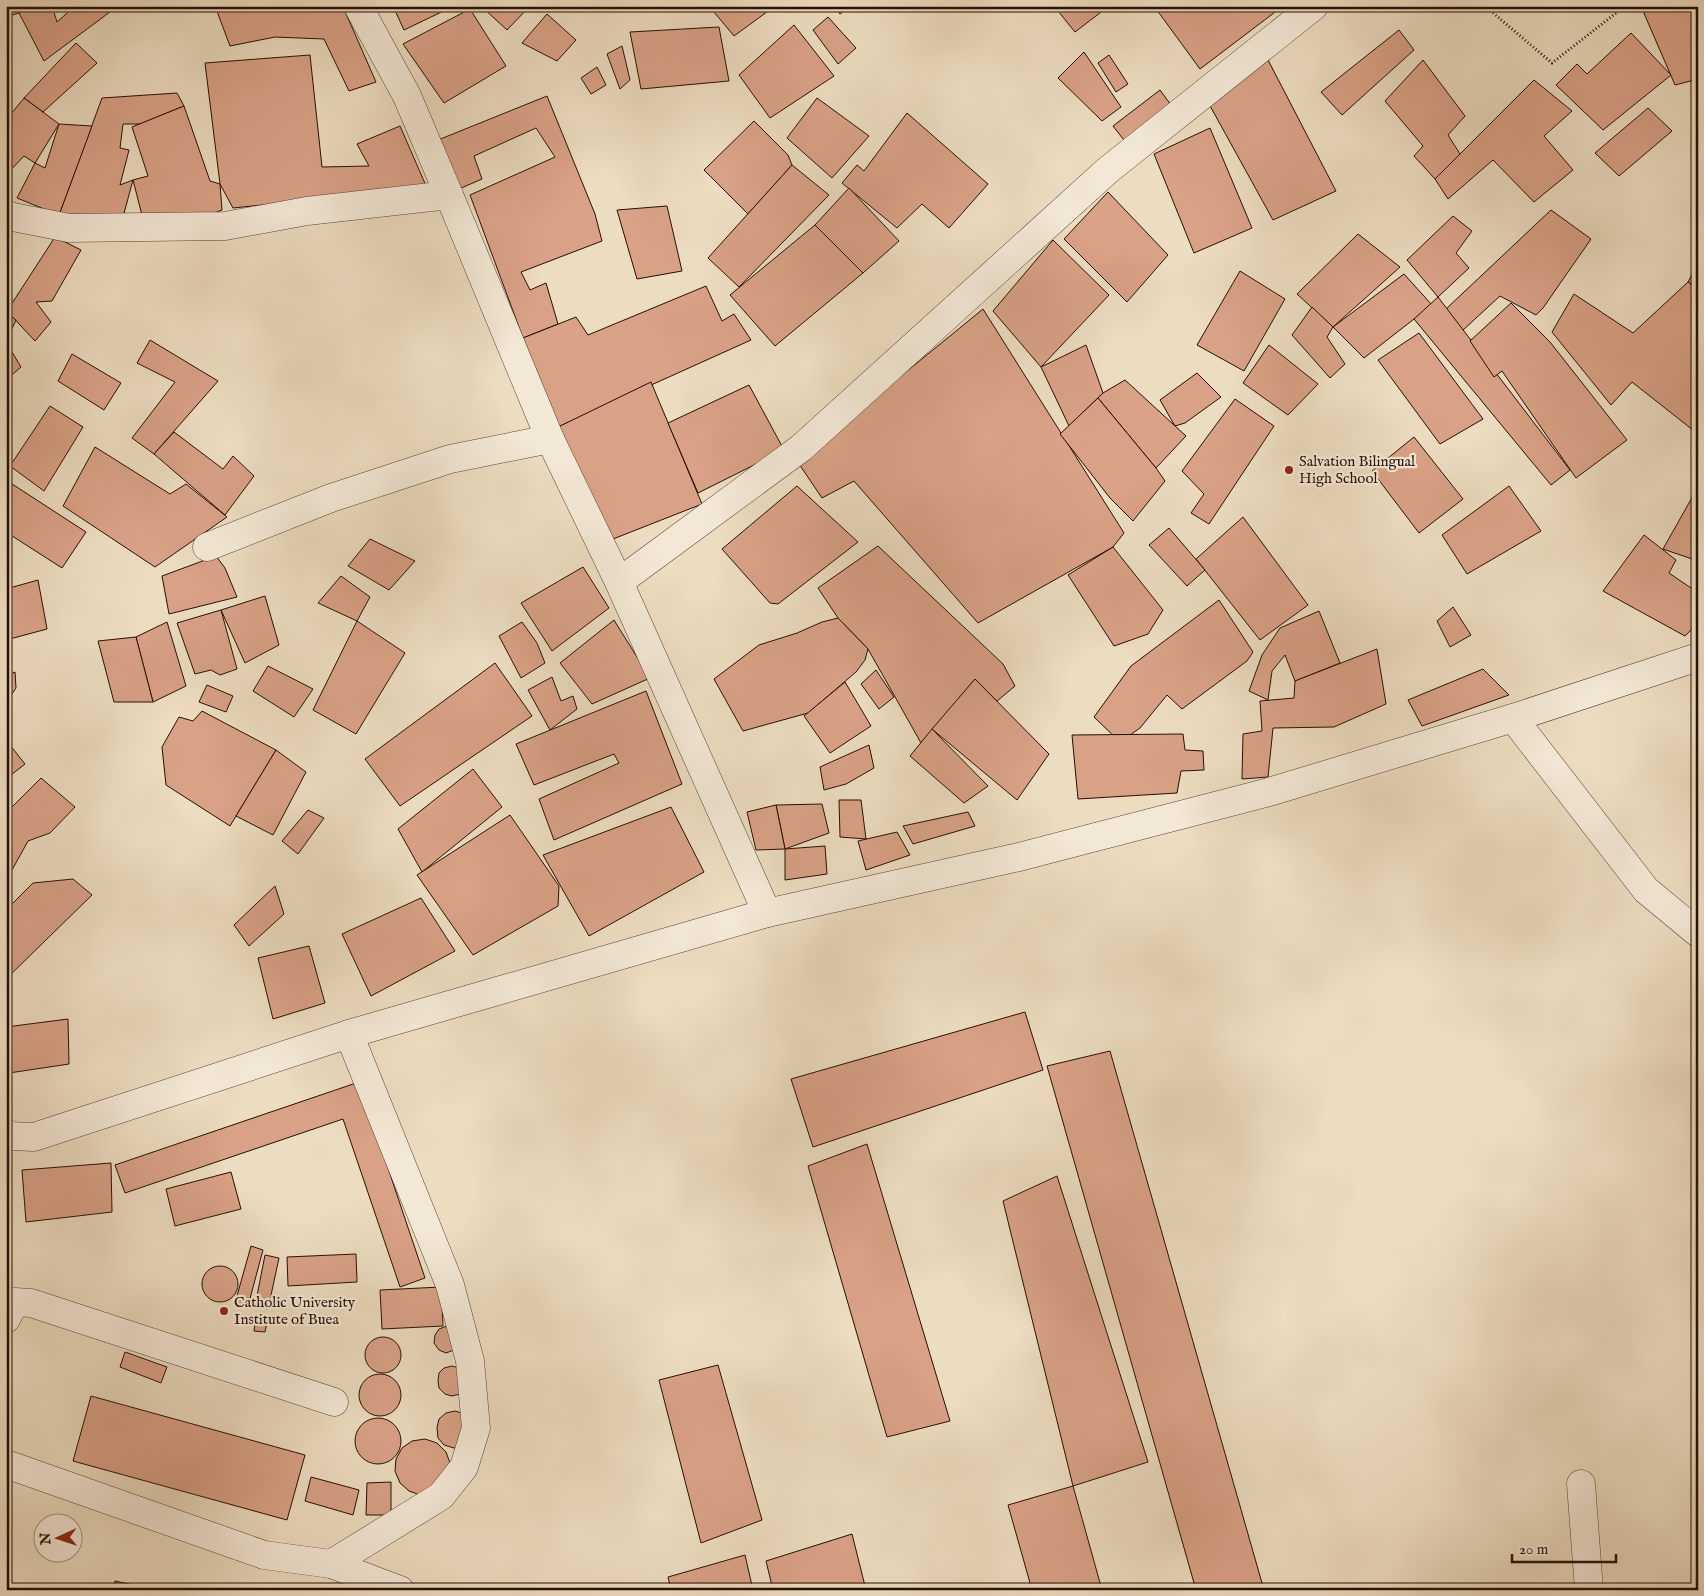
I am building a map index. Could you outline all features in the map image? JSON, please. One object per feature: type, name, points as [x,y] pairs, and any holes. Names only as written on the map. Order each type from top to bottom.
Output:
[{"type":"street","points":[[358,6],[406,96],[550,439],[619,582],[768,913]]},
{"type":"street","points":[[619,582],[801,448],[1108,170],[1314,6]]},
{"type":"street","points":[[6,214],[69,228],[225,226],[307,211],[449,195]]},
{"type":"street","points":[[207,547],[331,498],[450,458],[550,439]]},
{"type":"street","points":[[6,1133],[9,1136],[34,1137],[349,1034],[768,913],[1018,856],[1269,792],[1513,718],[1698,657]]},
{"type":"street","points":[[1513,718],[1646,890],[1698,933]]},
{"type":"street","points":[[331,1564],[441,1496],[464,1467],[476,1428],[470,1361],[450,1284],[349,1034]]},
{"type":"street","points":[[6,1319],[15,1302],[31,1303],[334,1402]]},
{"type":"street","points":[[6,1464],[264,1555],[331,1564],[400,1590]]},
{"type":"street","points":[[1581,1484],[1589,1590]]},
{"type":"path","points":[[1485,6],[1552,63],[1624,6]]},
{"type":"building","points":[[6,6],[29,6],[19,13],[6,17]]},
{"type":"building","points":[[29,6],[52,6],[57,22],[75,6],[118,6],[44,61],[19,13]]},
{"type":"building","points":[[215,6],[341,6],[376,82],[349,91],[324,39],[275,37],[230,46]]},
{"type":"building","points":[[393,6],[454,6],[404,30]]},
{"type":"building","points":[[481,6],[530,6],[507,30]]},
{"type":"building","points":[[709,6],[775,6],[734,36]]},
{"type":"building","points":[[833,6],[851,6],[840,14]]},
{"type":"building","points":[[1054,6],[1109,6],[1075,32]]},
{"type":"building","points":[[1154,6],[1283,6],[1200,69]]},
{"type":"building","points":[[1654,6],[1698,6],[1698,79],[1675,85],[1643,11]]},
{"type":"building","points":[[470,9],[506,66],[444,103],[403,44]]},
{"type":"building","points":[[547,14],[576,40],[557,61],[522,43]]},
{"type":"building","points":[[828,17],[856,48],[838,64],[813,30]]},
{"type":"building","points":[[794,25],[834,76],[770,118],[739,75]]},
{"type":"building","points":[[719,27],[729,81],[641,89],[630,32]]},
{"type":"building","points":[[1399,30],[1414,50],[1342,115],[1321,92]]},
{"type":"building","points":[[1631,33],[1671,75],[1603,130],[1556,85],[1577,64],[1587,74]]},
{"type":"building","points":[[76,43],[97,63],[43,112],[24,98]]},
{"type":"building","points":[[622,46],[630,80],[620,89],[607,54]]},
{"type":"building","points":[[1084,52],[1121,107],[1102,121],[1058,78]]},
{"type":"building","points":[[310,55],[322,167],[369,166],[357,144],[400,126],[427,188],[233,208],[220,184],[205,63]]},
{"type":"building","points":[[1109,55],[1128,84],[1116,92],[1098,63]]},
{"type":"building","points":[[1268,60],[1336,191],[1273,220],[1209,104]]},
{"type":"building","points":[[1423,60],[1465,116],[1448,135],[1460,154],[1435,179],[1414,156],[1423,146],[1385,101]]},
{"type":"building","points":[[597,67],[606,85],[591,94],[581,78]]},
{"type":"building","points":[[1534,80],[1572,111],[1544,136],[1573,170],[1534,202],[1493,160],[1448,199],[1435,179]]},
{"type":"building","points":[[1160,90],[1174,109],[1127,144],[1113,126]]},
{"type":"building","points":[[177,93],[184,106],[140,124],[123,124],[120,148],[129,150],[120,185],[133,180],[123,217],[59,215],[102,98]]},
{"type":"building","points":[[547,96],[595,214],[602,241],[521,272],[530,290],[546,283],[558,324],[523,338],[470,195],[555,157],[536,128],[474,156],[482,179],[459,189],[438,140]]},
{"type":"building","points":[[24,98],[59,124],[35,163],[24,156],[6,175],[6,120]]},
{"type":"building","points":[[817,98],[869,136],[832,178],[787,138]]},
{"type":"building","points":[[184,106],[210,181],[220,184],[222,210],[212,214],[145,227],[133,180],[148,176],[132,127]]},
{"type":"building","points":[[1648,108],[1672,131],[1619,176],[1595,153]]},
{"type":"building","points":[[907,113],[988,184],[949,228],[922,204],[897,228],[842,183],[857,165],[864,171]]},
{"type":"building","points":[[754,121],[788,155],[792,165],[748,214],[704,170]]},
{"type":"building","points":[[59,124],[92,126],[59,215],[17,198],[35,163],[45,168]]},
{"type":"building","points":[[1210,128],[1252,228],[1194,253],[1154,154]]},
{"type":"building","points":[[792,165],[829,195],[739,287],[708,258]]},
{"type":"building","points":[[849,188],[899,241],[863,273],[815,225]]},
{"type":"building","points":[[1108,192],[1168,255],[1127,302],[1064,239]]},
{"type":"building","points":[[667,206],[682,271],[637,279],[617,210]]},
{"type":"building","points":[[1551,210],[1591,239],[1543,308],[1536,315],[1500,296],[1462,331],[1446,309]]},
{"type":"building","points":[[1453,216],[1472,231],[1456,253],[1469,268],[1438,297],[1407,260]]},
{"type":"building","points":[[815,225],[863,273],[775,346],[730,295]]},
{"type":"building","points":[[1358,234],[1400,267],[1333,327],[1297,294]]},
{"type":"building","points":[[55,237],[81,250],[52,301],[36,302],[51,322],[35,341],[7,311]]},
{"type":"building","points":[[1053,240],[1109,295],[1041,367],[993,311]]},
{"type":"building","points":[[1698,263],[1698,289],[1688,282]]},
{"type":"building","points":[[1240,271],[1285,299],[1244,371],[1197,345]]},
{"type":"building","points":[[1404,274],[1432,305],[1364,358],[1333,327]]},
{"type":"building","points":[[1688,282],[1698,289],[1698,434],[1632,382],[1611,405],[1552,332],[1574,294],[1633,333]]},
{"type":"building","points":[[706,286],[722,321],[734,314],[751,340],[558,427],[523,338],[576,317],[588,335]]},
{"type":"building","points":[[1438,297],[1570,470],[1551,485],[1414,319]]},
{"type":"building","points":[[1511,303],[1550,342],[1627,440],[1576,478],[1502,371],[1494,377],[1470,341]]},
{"type":"building","points":[[1312,307],[1333,327],[1327,337],[1345,364],[1330,378],[1292,335]]},
{"type":"building","points":[[983,309],[1124,533],[1113,547],[978,623],[854,481],[822,498],[797,461]]},
{"type":"building","points":[[6,312],[16,320],[6,342]]},
{"type":"building","points":[[1419,333],[1483,419],[1440,444],[1378,360]]},
{"type":"building","points":[[150,340],[218,381],[154,454],[132,438],[175,382],[137,363]]},
{"type":"building","points":[[6,342],[21,367],[6,380]]},
{"type":"building","points":[[1086,345],[1103,393],[1069,426],[1041,367]]},
{"type":"building","points":[[1269,345],[1318,384],[1288,415],[1243,383]]},
{"type":"building","points":[[72,354],[121,383],[104,410],[58,381]]},
{"type":"building","points":[[1197,373],[1221,397],[1185,423],[1175,426],[1160,400]]},
{"type":"building","points":[[1125,380],[1186,436],[1156,468],[1098,398]]},
{"type":"building","points":[[651,382],[702,504],[613,539],[558,427]]},
{"type":"building","points":[[749,385],[784,450],[698,493],[668,423]]},
{"type":"building","points":[[1098,398],[1165,481],[1133,521],[1110,498],[1060,434]]},
{"type":"building","points":[[1235,399],[1274,426],[1209,524],[1191,513],[1204,494],[1182,471]]},
{"type":"building","points":[[50,406],[83,427],[44,491],[10,466]]},
{"type":"building","points":[[174,432],[223,469],[233,456],[254,476],[225,515],[154,454]]},
{"type":"building","points":[[1414,437],[1463,499],[1419,533],[1372,471]]},
{"type":"building","points":[[95,447],[170,494],[186,484],[227,517],[155,567],[63,506]]},
{"type":"building","points":[[6,480],[86,532],[62,568],[6,532]]},
{"type":"building","points":[[797,486],[858,542],[778,604],[770,603],[722,549]]},
{"type":"building","points":[[1509,486],[1541,531],[1467,574],[1442,535]]},
{"type":"building","points":[[1698,487],[1698,561],[1663,549]]},
{"type":"building","points":[[1243,517],[1308,605],[1260,640],[1196,559]]},
{"type":"building","points":[[1169,528],[1205,570],[1187,586],[1149,545]]},
{"type":"building","points":[[1644,535],[1676,560],[1669,573],[1691,588],[1698,581],[1698,623],[1685,636],[1603,591]]},
{"type":"building","points":[[370,539],[415,561],[389,590],[348,566]]},
{"type":"building","points":[[878,546],[1003,664],[1015,686],[997,701],[975,679],[921,743],[868,649],[838,618],[818,588]]},
{"type":"building","points":[[1113,547],[1163,610],[1148,634],[1114,646],[1068,575]]},
{"type":"building","points":[[216,556],[225,568],[237,597],[169,614],[162,576]]},
{"type":"building","points":[[583,567],[609,608],[552,651],[521,603]]},
{"type":"building","points":[[341,576],[370,597],[357,621],[318,603]]},
{"type":"building","points":[[38,580],[47,629],[6,640],[6,589]]},
{"type":"building","points":[[265,596],[279,645],[245,663],[221,610]]},
{"type":"building","points":[[1219,600],[1253,652],[1247,661],[1182,709],[1167,695],[1140,728],[1120,742],[1094,717],[1131,666]]},
{"type":"building","points":[[1453,607],[1471,635],[1450,647],[1437,621]]},
{"type":"building","points":[[221,610],[237,669],[220,675],[211,670],[195,674],[177,623]]},
{"type":"building","points":[[1319,611],[1340,663],[1295,681],[1285,655],[1272,671],[1268,700],[1249,691],[1262,655],[1280,628]]},
{"type":"building","points":[[838,618],[868,649],[865,660],[856,672],[808,713],[743,731],[714,679],[759,645]]},
{"type":"building","points":[[614,620],[650,678],[592,704],[560,663]]},
{"type":"building","points":[[357,621],[405,653],[356,734],[313,710]]},
{"type":"building","points":[[167,622],[186,686],[153,702],[136,637]]},
{"type":"building","points":[[522,622],[537,643],[545,663],[521,678],[499,636]]},
{"type":"building","points":[[136,637],[153,702],[114,702],[98,641]]},
{"type":"building","points":[[1377,649],[1386,704],[1334,727],[1273,728],[1268,777],[1242,779],[1243,734],[1262,731],[1260,701],[1294,698],[1295,681]]},
{"type":"building","points":[[495,663],[532,716],[400,806],[365,759]]},
{"type":"building","points":[[268,666],[313,689],[294,717],[253,691]]},
{"type":"building","points":[[1483,669],[1509,695],[1422,726],[1408,700]]},
{"type":"building","points":[[876,670],[894,697],[879,709],[861,684]]},
{"type":"building","points":[[15,672],[16,688],[6,703],[6,676]]},
{"type":"building","points":[[552,677],[561,701],[573,696],[577,709],[550,730],[528,690]]},
{"type":"building","points":[[975,679],[1049,754],[1017,800],[932,729]]},
{"type":"building","points":[[845,682],[871,726],[830,753],[804,716]]},
{"type":"building","points":[[207,685],[233,696],[226,712],[199,702]]},
{"type":"building","points":[[646,691],[682,784],[554,840],[539,799],[619,763],[614,754],[534,785],[516,744]]},
{"type":"building","points":[[202,711],[276,750],[230,826],[166,785],[162,747],[179,717],[193,721]]},
{"type":"building","points":[[932,729],[988,786],[964,803],[910,756]]},
{"type":"building","points":[[1183,734],[1185,750],[1203,751],[1204,770],[1181,771],[1177,793],[1078,799],[1072,735]]},
{"type":"building","points":[[6,740],[25,764],[6,779]]},
{"type":"building","points":[[869,745],[874,768],[846,784],[824,790],[820,767]]},
{"type":"building","points":[[276,750],[306,772],[273,835],[236,816]]},
{"type":"building","points":[[473,769],[502,807],[422,872],[398,829]]},
{"type":"building","points":[[41,778],[75,807],[50,833],[28,841],[6,881],[6,813]]},
{"type":"building","points":[[839,800],[861,800],[866,839],[840,837]]},
{"type":"building","points":[[822,804],[829,833],[785,849],[776,805]]},
{"type":"building","points":[[776,805],[785,849],[756,850],[747,812]]},
{"type":"building","points":[[671,807],[704,872],[589,936],[543,855]]},
{"type":"building","points":[[308,810],[324,818],[298,854],[282,841]]},
{"type":"building","points":[[968,812],[975,826],[913,844],[903,826]]},
{"type":"building","points":[[510,815],[559,886],[558,906],[473,955],[417,875]]},
{"type":"building","points":[[897,832],[910,855],[866,870],[858,841]]},
{"type":"building","points":[[825,846],[827,874],[785,880],[785,849]]},
{"type":"building","points":[[73,879],[92,895],[6,979],[6,910],[33,883]]},
{"type":"building","points":[[275,886],[284,914],[249,946],[234,925]]},
{"type":"building","points":[[421,898],[455,951],[371,996],[342,934]]},
{"type":"building","points":[[309,946],[325,1003],[273,1019],[258,958]]},
{"type":"building","points":[[1025,1012],[1043,1070],[813,1147],[791,1079]]},
{"type":"building","points":[[68,1019],[69,1064],[9,1073],[6,1027]]},
{"type":"building","points":[[1110,1051],[1264,1590],[1196,1590],[1047,1066]]},
{"type":"building","points":[[359,1082],[425,1278],[400,1287],[343,1119],[125,1193],[115,1165]]},
{"type":"building","points":[[867,1144],[950,1421],[887,1437],[808,1166]]},
{"type":"building","points":[[111,1163],[112,1212],[26,1222],[22,1170]]},
{"type":"building","points":[[231,1172],[241,1209],[175,1226],[166,1189]]},
{"type":"building","points":[[1057,1176],[1148,1462],[1073,1486],[1003,1201]]},
{"type":"building","points":[[251,1246],[263,1250],[248,1306],[235,1303]]},
{"type":"building","points":[[356,1254],[357,1282],[288,1286],[287,1257]]},
{"type":"building","points":[[265,1255],[279,1258],[268,1309],[255,1306]]},
{"type":"building","points":[[220,1266],[233,1271],[238,1284],[233,1297],[220,1302],[207,1297],[202,1284],[207,1271]]},
{"type":"building","points":[[441,1287],[443,1326],[382,1329],[380,1290]]},
{"type":"building","points":[[256,1316],[268,1318],[265,1332],[254,1331]]},
{"type":"building","points":[[447,1326],[454,1350],[446,1353],[439,1350],[434,1343],[435,1335],[439,1329]]},
{"type":"building","points":[[383,1337],[395,1343],[401,1355],[395,1367],[383,1373],[371,1367],[365,1355],[371,1343]]},
{"type":"building","points":[[125,1352],[167,1367],[161,1383],[120,1367]]},
{"type":"building","points":[[718,1365],[762,1520],[701,1543],[659,1380]]},
{"type":"building","points":[[452,1366],[459,1368],[460,1394],[452,1396],[445,1394],[439,1388],[438,1381],[439,1373],[444,1368]]},
{"type":"building","points":[[384,1374],[392,1377],[398,1383],[401,1395],[398,1407],[392,1413],[376,1416],[368,1413],[362,1407],[359,1391],[362,1383],[368,1377]]},
{"type":"building","points":[[91,1396],[305,1455],[287,1520],[73,1461]]},
{"type":"building","points":[[455,1411],[465,1414],[463,1446],[454,1448],[444,1445],[438,1438],[437,1428],[439,1419],[446,1413]]},
{"type":"building","points":[[373,1418],[383,1418],[395,1424],[400,1432],[400,1450],[395,1458],[387,1463],[373,1464],[365,1461],[358,1454],[355,1446],[355,1436],[358,1428],[365,1421]]},
{"type":"building","points":[[425,1439],[437,1443],[446,1452],[450,1463],[433,1494],[420,1495],[409,1491],[400,1483],[395,1471],[396,1459],[402,1448],[412,1441]]},
{"type":"building","points":[[311,1477],[359,1490],[353,1515],[305,1501]]},
{"type":"building","points":[[391,1482],[391,1515],[366,1515],[367,1483]]},
{"type":"building","points":[[1073,1486],[1102,1590],[1032,1590],[1008,1505]]},
{"type":"building","points":[[852,1534],[866,1590],[773,1590],[766,1561]]},
{"type":"building","points":[[745,1555],[753,1590],[671,1590],[668,1577]]},
{"type":"building","points":[[115,1581],[138,1586],[137,1590],[114,1590]]},
{"type":"place","name":"Salvation Bilingual High School","points":[[1289,470]]},
{"type":"place","name":"Catholic University Institute of Buea","points":[[224,1311]]}]
